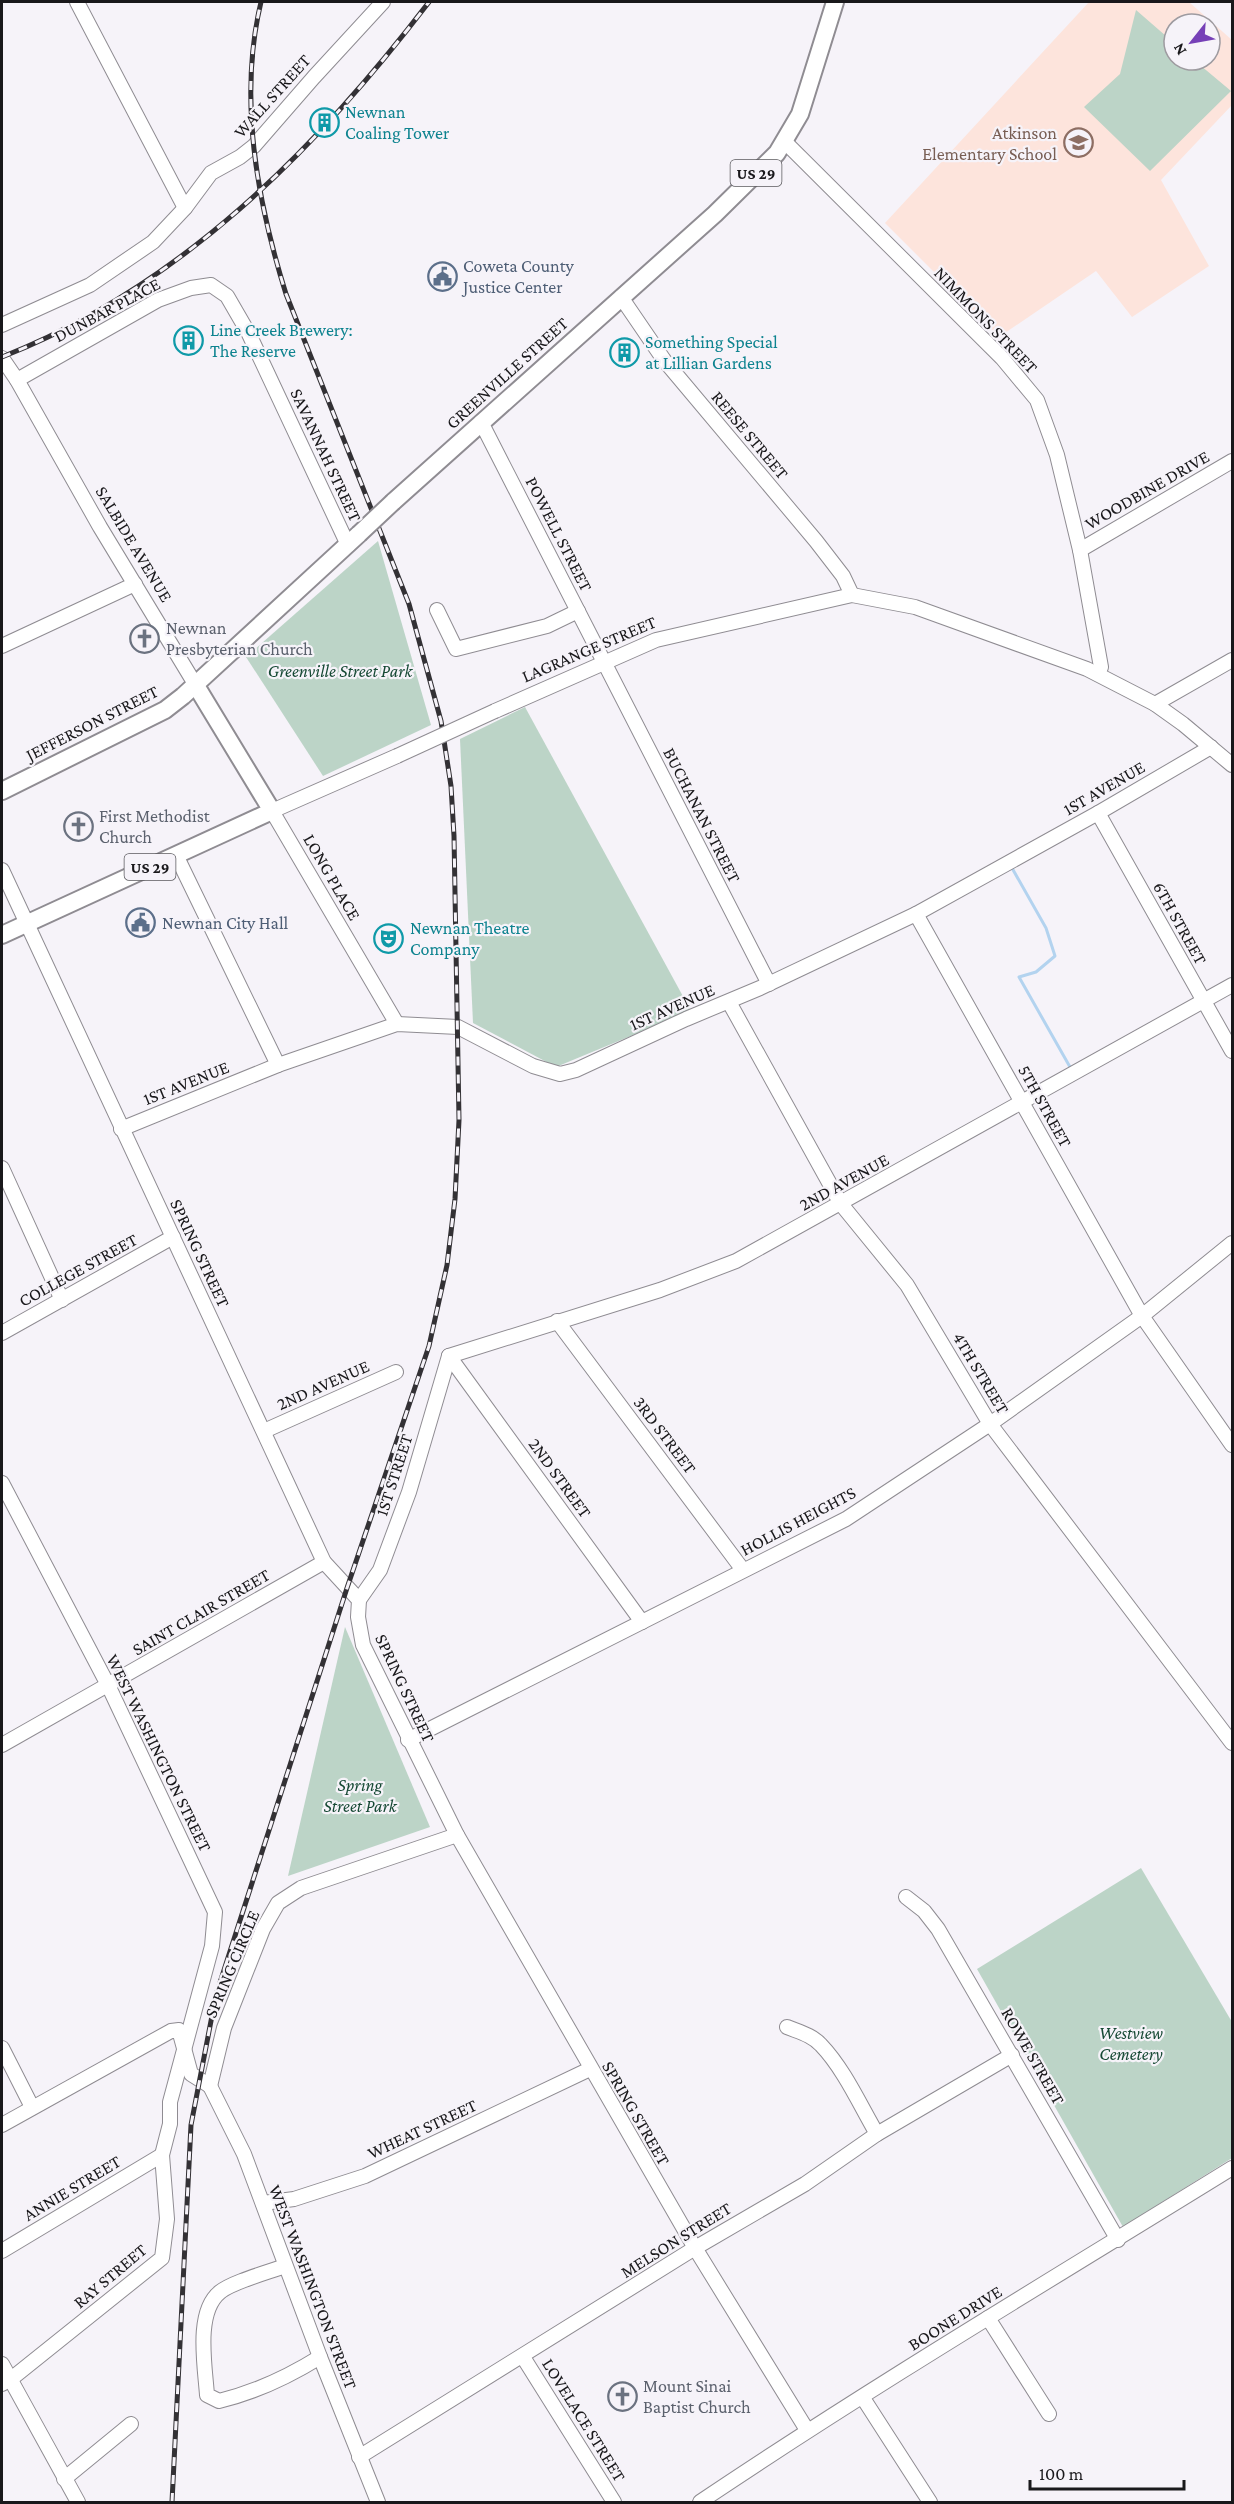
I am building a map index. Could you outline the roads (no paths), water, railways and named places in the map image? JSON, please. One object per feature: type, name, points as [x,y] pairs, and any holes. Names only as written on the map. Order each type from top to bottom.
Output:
[{"type":"main road","name":"GREENVILLE STREET","points":[[195,684],[481,422],[715,214],[777,153],[800,114],[835,2]]},
{"type":"main road","name":"SALBIDE AVENUE","points":[[195,684],[272,811]]},
{"type":"main road","name":"JEFFERSON STREET","points":[[2,791],[165,710],[195,684]]},
{"type":"main road","points":[[165,710],[193,701],[205,701]]},
{"type":"main road","name":"LAGRANGE STREET","points":[[2,935],[272,811]]},
{"type":"street","points":[[77,2],[185,208]]},
{"type":"street","name":"WALL STREET","points":[[2,325],[104,277],[153,242],[185,208],[211,173],[240,157],[254,146],[382,2]]},
{"type":"street","name":"NIMMONS STREET","points":[[785,142],[1002,358],[1037,400],[1057,455],[1080,550],[1101,667],[1098,674]]},
{"type":"street","name":"DUNBAR PLACE","points":[[14,376],[158,300],[191,288],[211,285],[216,289]]},
{"type":"street","name":"SAVANNAH STREET","points":[[216,289],[227,296],[249,334],[354,540]]},
{"type":"street","name":"REESE STREET","points":[[621,297],[664,360],[816,541],[843,576],[852,595]]},
{"type":"street","name":"SALBIDE AVENUE","points":[[2,358],[195,684]]},
{"type":"street","name":"POWELL STREET","points":[[481,422],[604,662]]},
{"type":"street","name":"WOODBINE DRIVE","points":[[1080,550],[1233,461]]},
{"type":"street","points":[[2,646],[135,584]]},
{"type":"street","name":"LAGRANGE STREET","points":[[272,811],[656,640],[852,595],[915,607],[1098,674],[1155,705],[1183,724],[1233,765]]},
{"type":"street","points":[[437,610],[456,649],[548,626],[578,611]]},
{"type":"street","points":[[1155,705],[1233,660]]},
{"type":"street","name":"BUCHANAN STREET","points":[[604,662],[769,984]]},
{"type":"street","name":"1ST AVENUE","points":[[121,1129],[278,1065],[397,1024],[458,1027],[533,1066],[560,1074],[576,1071],[686,1019],[769,984],[916,914],[1211,747]]},
{"type":"street","name":"LONG PLACE","points":[[272,811],[397,1024]]},
{"type":"street","name":"6TH STREET","points":[[1098,813],[1233,1051]]},
{"type":"street","points":[[176,855],[278,1065]]},
{"type":"street","name":"SPRING STREET","points":[[2,870],[324,1562],[359,1600],[358,1617],[363,1645],[456,1835],[694,2248],[807,2430]]},
{"type":"street","name":"5TH STREET","points":[[916,914],[1142,1316],[1233,1445]]},
{"type":"street","name":"2ND AVENUE","points":[[449,1356],[660,1290],[736,1261],[1233,985]]},
{"type":"street","name":"4TH STREET","points":[[729,1002],[841,1204],[907,1285],[990,1424],[1233,1743]]},
{"type":"street","points":[[2,1168],[62,1300]]},
{"type":"street","name":"COLLEGE STREET","points":[[2,1333],[173,1237]]},
{"type":"street","name":"HOLLIS HEIGHTS","points":[[408,1740],[846,1519],[990,1424],[1142,1316],[1233,1243]]},
{"type":"street","name":"3RD STREET","points":[[557,1322],[743,1570]]},
{"type":"street","name":"1ST STREET","points":[[359,1600],[380,1570],[409,1492],[449,1356]]},
{"type":"street","name":"2ND STREET","points":[[449,1356],[642,1622]]},
{"type":"street","name":"2ND AVENUE","points":[[264,1431],[396,1372]]},
{"type":"street","name":"WEST WASHINGTON STREET","points":[[2,1483],[108,1685],[215,1912],[212,1946],[184,2051]]},
{"type":"street","name":"SAINT CLAIR STREET","points":[[2,1745],[324,1562]]},
{"type":"street","name":"SPRING CIRCLE","points":[[210,2086],[224,2028],[263,1929],[278,1903],[301,1888],[456,1835]]},
{"type":"street","name":"ROWE STREET","points":[[906,1897],[924,1911],[938,1929],[1118,2240]]},
{"type":"street","points":[[787,2027],[807,2034],[821,2045],[838,2068],[877,2134]]},
{"type":"street","points":[[2,2125],[171,2031],[179,2030],[191,2074],[210,2086]]},
{"type":"street","points":[[2,2048],[32,2107]]},
{"type":"street","name":"RAY STREET","points":[[6,2381],[162,2258],[167,2219],[162,2155],[170,2124],[170,2102],[184,2051]]},
{"type":"street","name":"MELSON STREET","points":[[359,2457],[523,2357],[694,2248],[805,2184],[877,2134],[1012,2055]]},
{"type":"street","name":"WHEAT STREET","points":[[263,2203],[294,2199],[364,2176],[590,2069]]},
{"type":"street","name":"WEST WASHINGTON STREET","points":[[210,2086],[244,2154],[320,2357],[378,2502]]},
{"type":"street","name":"ANNIE STREET","points":[[2,2251],[162,2155]]},
{"type":"street","name":"BOONE DRIVE","points":[[700,2502],[807,2430],[863,2398],[988,2318],[1233,2168]]},
{"type":"street","points":[[285,2266],[221,2290],[212,2299],[204,2318],[207,2395],[219,2401],[246,2394],[291,2375],[320,2357]]},
{"type":"street","points":[[988,2318],[1049,2414]]},
{"type":"street","name":"LOVELACE STREET","points":[[523,2357],[614,2502]]},
{"type":"street","points":[[2,2364],[6,2381],[78,2502]]},
{"type":"street","points":[[863,2398],[930,2502]]},
{"type":"street","points":[[64,2479],[131,2424]]},
{"type":"waterway","points":[[1012,868],[1046,928],[1055,956],[1036,972],[1019,977],[1070,1067]]},
{"type":"railway","points":[[172,2502],[191,2125],[216,1995],[347,1588],[429,1346],[447,1265],[455,1199],[459,1120],[454,836],[451,786],[441,721],[409,604],[286,294],[276,259],[259,186],[251,112],[254,38],[261,2]]},
{"type":"railway","points":[[2,357],[67,328],[128,293],[185,253],[240,209],[291,161],[339,110],[429,2]]},
{"type":"place","name":"Newnan Coaling Tower","points":[[324,122]]},
{"type":"place","name":"Atkinson Elementary School","points":[[1078,143]]},
{"type":"place","name":"Coweta County Justice Center","points":[[442,276]]},
{"type":"place","name":"Line Creek Brewery: The Reserve","points":[[189,340]]},
{"type":"place","name":"Something Special at Lillian Gardens","points":[[624,352]]},
{"type":"place","name":"Newnan Presbyterian Church","points":[[145,638]]},
{"type":"place","name":"First Methodist Church","points":[[78,826]]},
{"type":"place","name":"Newnan City Hall","points":[[141,923]]},
{"type":"place","name":"Newnan Theatre Company","points":[[389,938]]},
{"type":"place","name":"Mount Sinai Baptist Church","points":[[622,2396]]},
{"type":"park label","name":"Greenville Street Park","points":[[340,671]]},
{"type":"park label","name":"Spring Street Park","points":[[360,1795]]},
{"type":"park label","name":"Westview Cemetery","points":[[1131,2043]]}]
